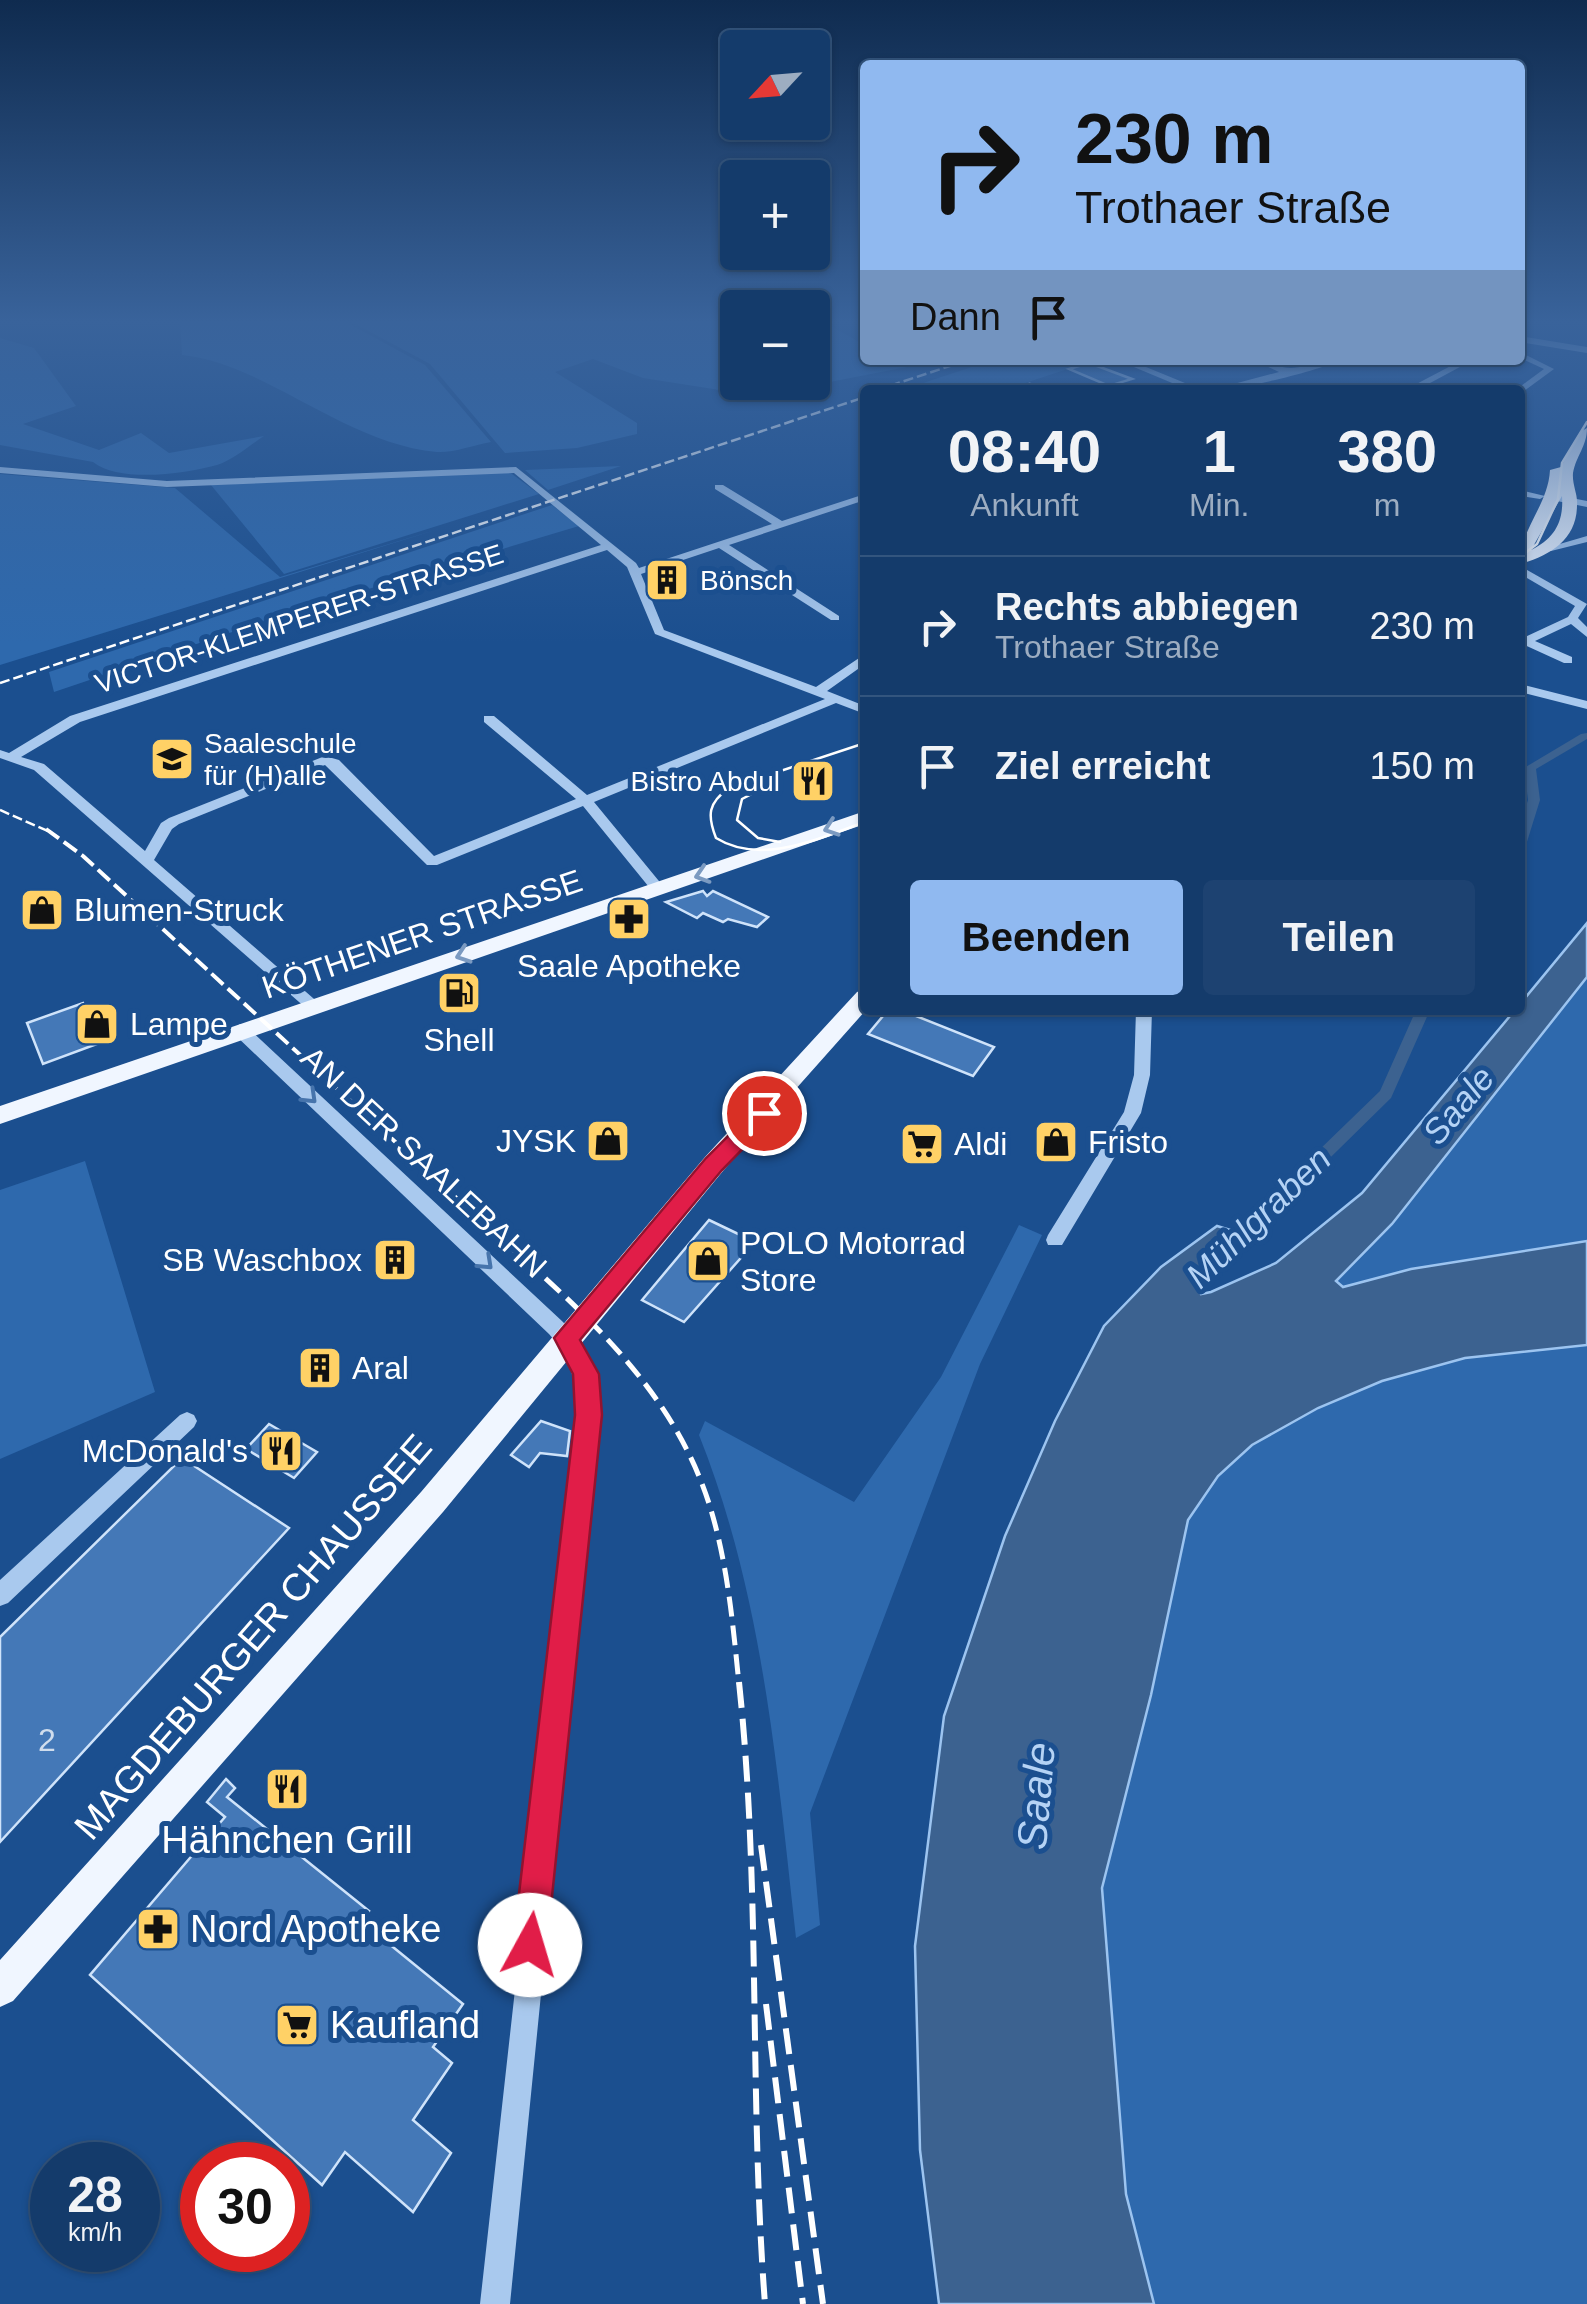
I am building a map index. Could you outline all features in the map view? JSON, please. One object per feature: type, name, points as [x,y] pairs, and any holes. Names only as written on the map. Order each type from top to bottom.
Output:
[{"type":"main road","points":[[1525,546],[1560,462],[1581,428]]},
{"type":"main road","points":[[1525,556],[1551,548],[1570,509],[1566,489],[1568,464],[1587,432]]},
{"type":"main road","name":"KÖTHENER STRASSE","points":[[0,1115],[860,819]]},
{"type":"main road","name":"MAGDEBURGER CHAUSSEE","points":[[0,1988],[432,1502],[566,1338],[860,1003]]},
{"type":"street","points":[[0,470],[167,484],[514,470],[637,572],[659,632],[860,708]]},
{"type":"street","points":[[719,487],[780,525]]},
{"type":"street","points":[[1525,493],[1587,504]]},
{"type":"street","points":[[637,572],[860,502]]},
{"type":"street","points":[[1551,548],[1587,538]]},
{"type":"street","name":"VICTOR-KLEMPERER-STRASSE","points":[[6,755],[75,718],[609,546]]},
{"type":"street","points":[[723,546],[836,618]]},
{"type":"street","points":[[1525,572],[1582,602],[1572,619],[1525,639]]},
{"type":"street","points":[[1572,619],[1587,634]]},
{"type":"street","points":[[1525,641],[1568,660]]},
{"type":"street","points":[[818,692],[860,662]]},
{"type":"street","points":[[1525,689],[1587,704]]},
{"type":"street","points":[[146,862],[166,826],[174,821],[324,760],[334,763],[432,862],[836,699]]},
{"type":"street","points":[[488,719],[586,801],[658,890]]},
{"type":"street","points":[[6,755],[39,767],[313,1005]]},
{"type":"street","points":[[1055,1240],[1132,1113],[1142,1075],[1144,1015]]},
{"type":"street","name":"AN DER SAALEBAHN","points":[[240,1030],[566,1338]]},
{"type":"street","points":[[495,2304],[588,1415],[586,1374],[566,1338]]},
{"type":"street","points":[[0,1595],[187,1421]]},
{"type":"shaded area","points":[[0,428],[33,428],[99,450],[141,433],[169,453],[264,436],[217,465],[153,475],[119,473],[93,462],[0,445]]},
{"type":"shaded area","points":[[355,428],[479,428],[491,442],[437,452],[402,446]]},
{"type":"shaded area","points":[[484,428],[637,428],[637,434],[577,448],[505,453]]},
{"type":"shaded area","points":[[621,466],[548,490],[525,470]]},
{"type":"shaded area","points":[[508,471],[539,494],[284,574],[211,485]]},
{"type":"shaded area","points":[[0,474],[175,488],[280,577],[442,528],[0,665]]},
{"type":"shaded area","points":[[552,505],[579,526],[298,610],[54,692],[49,672]]},
{"type":"shaded area","points":[[1587,965],[1587,1242],[1412,1269],[1310,1296]]},
{"type":"shaded area","points":[[85,1161],[155,1392],[0,1459],[0,1190]]},
{"type":"shaded area","points":[[1019,1225],[1042,1235],[980,1364],[810,1813],[820,1925],[796,1938],[774,1746],[753,1620],[721,1496],[699,1435],[705,1421],[854,1502],[941,1377]]},
{"type":"shaded area","points":[[1587,1345],[1587,2304],[1154,2304],[1126,2194],[1102,1888],[1188,1520],[1217,1479],[1243,1453],[1290,1421],[1329,1401],[1370,1384],[1456,1360]]},
{"type":"water","name":"Saale","points":[[1587,923],[1587,977],[1392,1224],[1336,1281],[1343,1287],[1411,1269],[1587,1241],[1587,1345],[1465,1358],[1382,1381],[1318,1408],[1252,1445],[1218,1476],[1188,1520],[1151,1695],[1102,1888],[1126,2194],[1154,2304],[939,2304],[920,2150],[915,1946],[944,1716],[1005,1536],[1055,1421],[1104,1326],[1161,1267],[1217,1226],[1250,1236],[1196,1285],[1201,1294],[1276,1263],[1362,1193],[1511,1015],[1525,1015],[1525,998]]},
{"type":"building","points":[[703,891],[707,896],[713,891],[768,917],[757,927],[728,919],[723,922],[703,913],[697,918],[666,902]]},
{"type":"building","points":[[83,1003],[90,1019],[102,1015],[113,1038],[43,1064],[27,1023]]},
{"type":"building","points":[[884,1015],[914,1015],[994,1047],[973,1076],[868,1034]]},
{"type":"building","name":"POLO Motorrad Store","points":[[709,1220],[755,1242],[684,1322],[642,1300]]},
{"type":"building","points":[[541,1421],[570,1431],[567,1456],[540,1453],[529,1467],[511,1455]]},
{"type":"building","name":"McDonald's","points":[[269,1424],[317,1452],[294,1478],[246,1449]]},
{"type":"building","points":[[182,1458],[289,1528],[0,1842],[0,1637]]},
{"type":"building","name":"Kaufland","points":[[226,1779],[235,1788],[227,1797],[369,1911],[361,1921],[463,2004],[433,2047],[452,2063],[413,2120],[451,2153],[413,2212],[345,2152],[322,2185],[310,2174],[310,2142],[274,2142],[90,1975],[225,1817],[207,1802]]},
{"type":"waterway","name":"Mühlgraben","points":[[1525,829],[1534,800],[1530,768],[1585,736]]},
{"type":"waterway","name":"Mühlgraben","points":[[1229,1247],[1386,1094],[1421,1015]]},
{"type":"tram line","points":[[1525,553],[1537,544],[1558,499],[1562,463],[1584,428]]},
{"type":"tram line","points":[[860,745],[729,788],[713,804],[711,816],[716,838],[752,850],[790,846],[860,824]]},
{"type":"tram line","points":[[765,787],[742,799],[737,820],[758,838],[780,842]]},
{"type":"railway","points":[[0,683],[773,428]]},
{"type":"railway","points":[[0,810],[50,832]]},
{"type":"railway","points":[[46,829],[83,856],[462,1203]]},
{"type":"railway","points":[[459,1201],[608,1339],[669,1418],[693,1462],[717,1531],[739,1684]]},
{"type":"railway","points":[[739,1682],[750,1837],[765,2304]]},
{"type":"railway","points":[[761,1845],[823,2304]]},
{"type":"railway","points":[[766,2004],[803,2304]]},
{"type":"place","name":"Bönsch","points":[[667,580]]},
{"type":"place","name":"Saaleschule für (H)alle","points":[[172,759]]},
{"type":"place","name":"Bistro Abdul","points":[[813,781]]},
{"type":"place","name":"Blumen-Struck","points":[[42,910]]},
{"type":"place","name":"Saale Apotheke","points":[[629,919]]},
{"type":"place","name":"Shell","points":[[459,993]]},
{"type":"place","name":"Lampe","points":[[97,1024]]},
{"type":"place","name":"JYSK","points":[[608,1141]]},
{"type":"place","name":"Fristo","points":[[1056,1142]]},
{"type":"place","name":"Aldi","points":[[922,1144]]},
{"type":"place","name":"SB Waschbox","points":[[395,1260]]},
{"type":"place","name":"POLO Motorrad Store","points":[[708,1261]]},
{"type":"place","name":"Aral","points":[[320,1368]]},
{"type":"place","name":"McDonald's","points":[[281,1451]]},
{"type":"place","name":"Hähnchen Grill","points":[[287,1789]]},
{"type":"place","name":"Nord Apotheke","points":[[158,1929]]},
{"type":"place","name":"Kaufland","points":[[297,2025]]},
{"type":"route","points":[[530,1945],[588,1415],[586,1374],[566,1338],[714,1164],[764,1113]]}]
